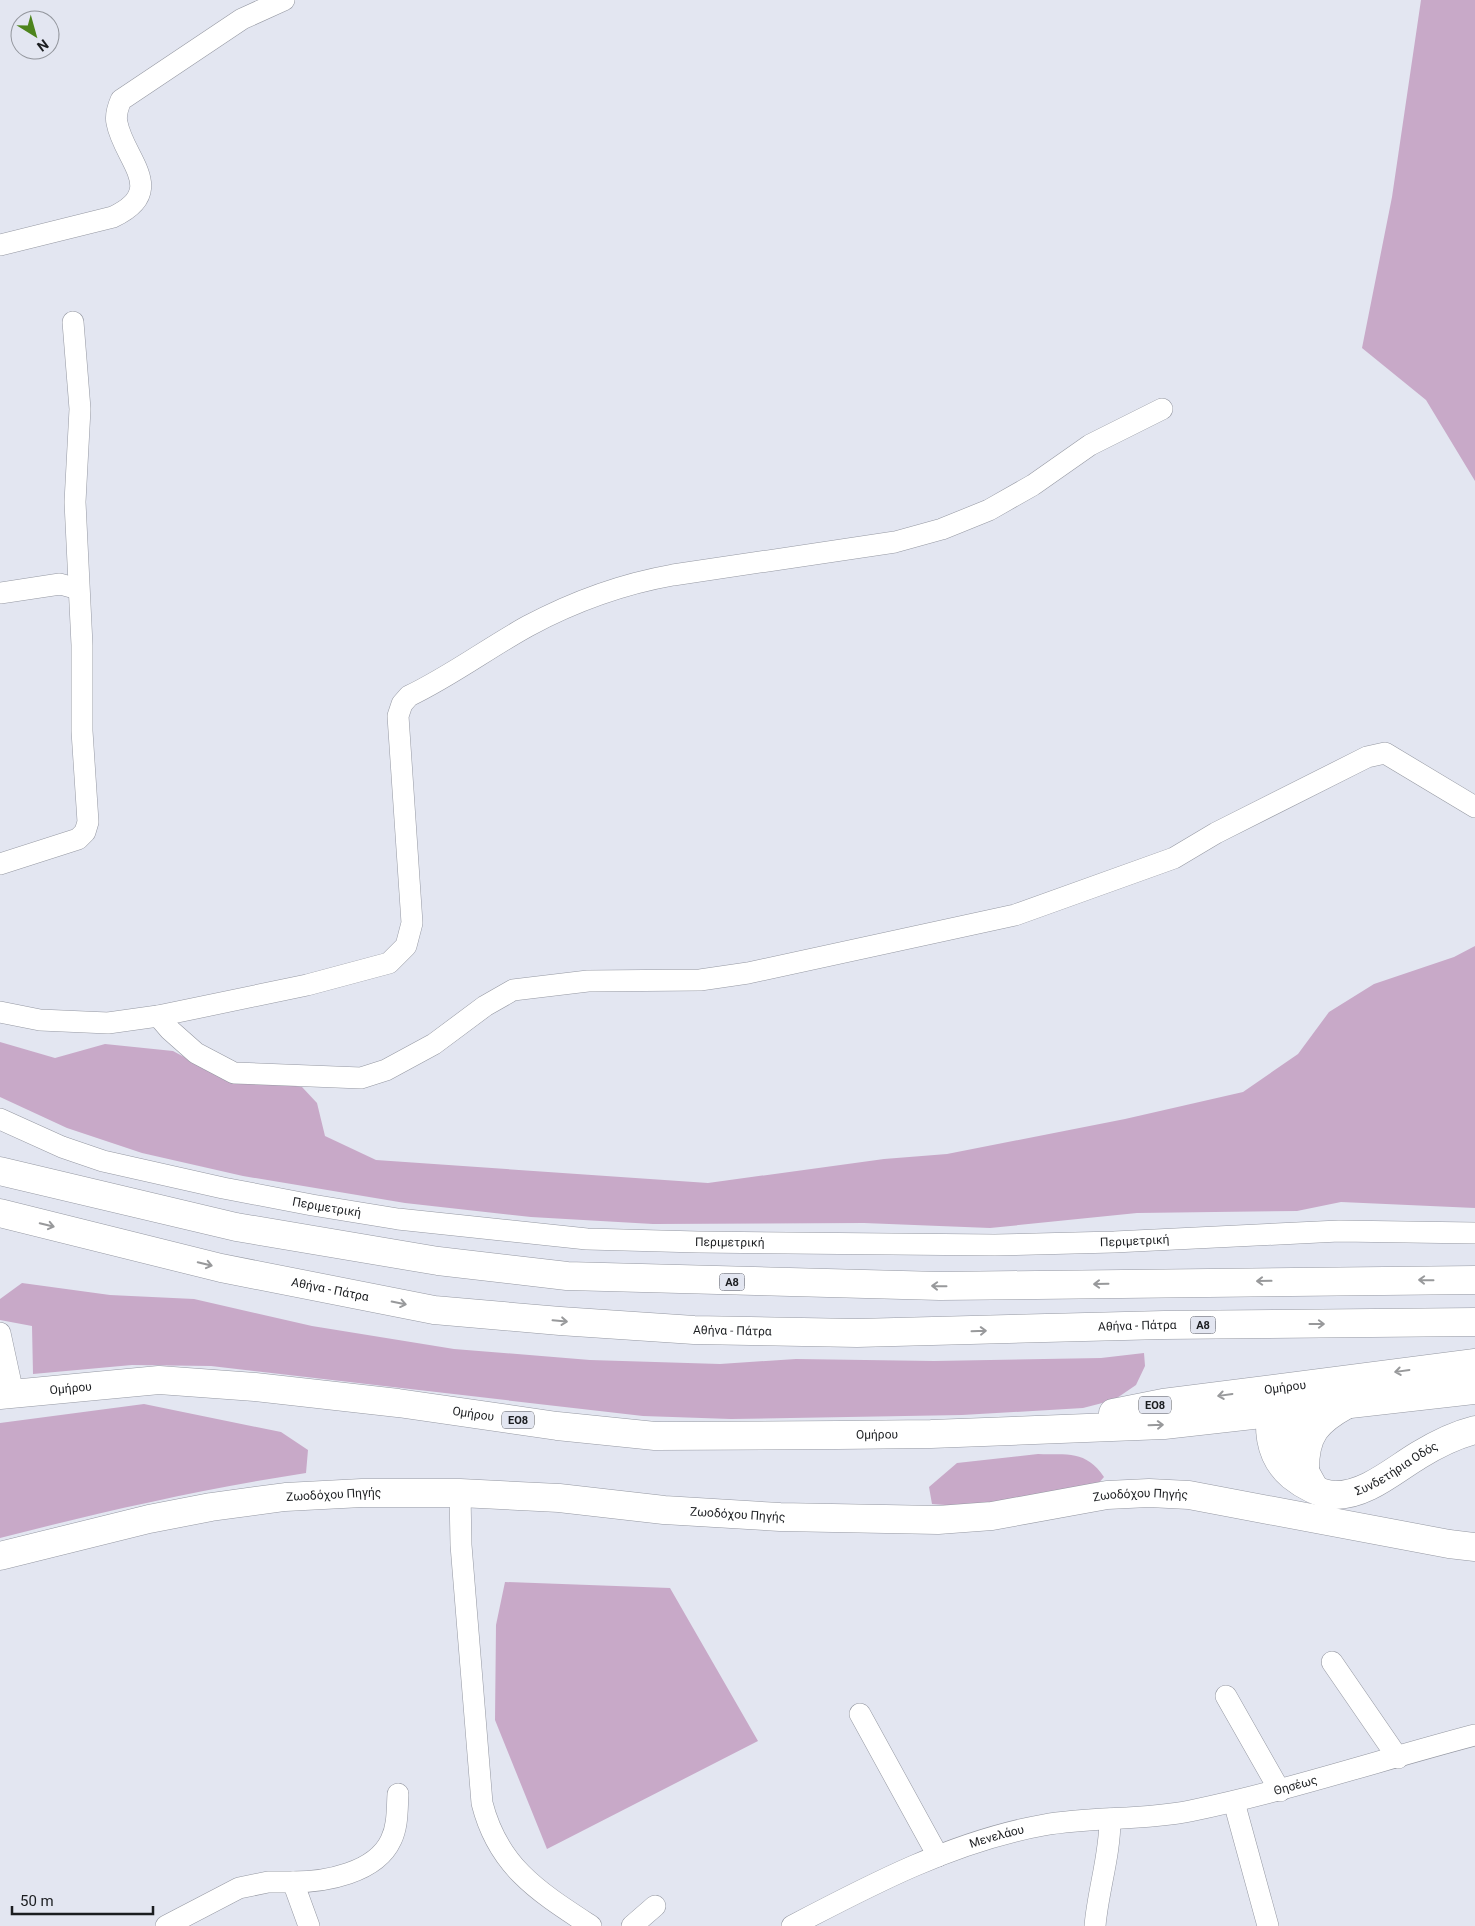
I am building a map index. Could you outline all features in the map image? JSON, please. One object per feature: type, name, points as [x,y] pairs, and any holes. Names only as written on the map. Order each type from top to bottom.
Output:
[{"type":"main road","name":"Α8","points":[[0,1171],[236,1228],[438,1261],[567,1276],[940,1286],[1475,1280]]},
{"type":"main road","name":"Αθήνα - Πάτρα","points":[[0,1213],[221,1268],[434,1310],[560,1321],[694,1330],[857,1333],[1164,1325],[1475,1322]]},
{"type":"main road","name":"Ομήρου","points":[[6,1394],[169,1381],[255,1387],[398,1403],[557,1426],[655,1436],[931,1434],[1038,1428],[1164,1425],[1205,1420],[1281,1400],[1475,1363]]},
{"type":"main road","name":"Ομήρου","points":[[1038,1428],[1163,1403],[1281,1400],[1349,1403],[1475,1390]]},
{"type":"main road","name":"Συνδετήρια Οδός","points":[[1281,1400],[1270,1438],[1273,1451],[1279,1462],[1298,1481],[1310,1481],[1333,1495],[1351,1493],[1367,1486],[1441,1443],[1475,1430]]},
{"type":"main road","points":[[1281,1400],[1293,1442],[1310,1481]]},
{"type":"main road","points":[[1310,1481],[1305,1453],[1310,1436],[1319,1423],[1349,1403]]},
{"type":"main road","points":[[1205,1420],[1228,1425],[1243,1432],[1260,1443],[1279,1462]]},
{"type":"main road","name":"Ζωοδόχου Πηγής","points":[[0,1556],[140,1521],[220,1506],[285,1497],[362,1493],[460,1493],[559,1498],[664,1510],[780,1517],[938,1520],[992,1516],[1107,1496],[1149,1493],[1181,1495],[1449,1544],[1475,1547]]},
{"type":"street","points":[[0,245],[113,217],[128,210],[138,198],[141,189],[141,177],[117,123],[116,113],[121,100],[242,19],[284,0]]},
{"type":"street","points":[[0,864],[60,846],[78,838],[85,832],[88,822],[82,731],[82,645],[75,502],[80,409],[72,322]]},
{"type":"street","points":[[0,1012],[40,1020],[72,1023],[108,1023],[158,1016],[390,964],[406,946],[412,923],[398,716],[402,704],[409,696],[529,626],[616,589],[663,577],[895,542],[942,529],[989,510],[1033,485],[1090,445],[1162,409]]},
{"type":"street","points":[[0,593],[60,584],[78,590]]},
{"type":"street","points":[[158,1016],[170,1030],[196,1053],[234,1073],[361,1078],[386,1070],[434,1044],[485,1006],[513,990],[588,981],[700,980],[748,974],[1015,914],[1174,858],[1216,833],[1367,757],[1385,752],[1475,807]]},
{"type":"street","name":"Περιμετρική","points":[[0,1119],[62,1148],[103,1162],[241,1191],[398,1219],[587,1239],[995,1245],[1114,1242],[1339,1230],[1475,1233]]},
{"type":"street","points":[[0,1333],[6,1394]]},
{"type":"street","points":[[460,1493],[461,1545],[482,1803],[490,1829],[501,1852],[528,1883],[591,1926]]},
{"type":"street","points":[[1332,1662],[1398,1758]]},
{"type":"street","points":[[1226,1696],[1280,1791]]},
{"type":"street","points":[[860,1714],[938,1856]]},
{"type":"street","name":"Θησέως","points":[[1110,1819],[1187,1812],[1234,1802],[1280,1791],[1475,1735]]},
{"type":"street","points":[[166,1926],[239,1888],[268,1882],[332,1879],[353,1871],[376,1858],[389,1845],[394,1834],[398,1794]]},
{"type":"street","points":[[1234,1802],[1268,1926]]},
{"type":"street","points":[[1096,1926],[1097,1907],[1108,1853],[1110,1819]]},
{"type":"street","name":"Μενελάου","points":[[792,1926],[853,1894],[938,1856],[1034,1827],[1110,1819]]},
{"type":"street","points":[[293,1882],[309,1926]]},
{"type":"street","points":[[632,1926],[655,1906]]},
{"type":"shaded area","points":[[1421,0],[1475,0],[1475,481],[1426,400],[1362,348],[1392,197]]},
{"type":"shaded area","points":[[1475,946],[1475,1208],[1341,1202],[1297,1211],[1137,1213],[990,1228],[864,1223],[653,1224],[531,1217],[405,1203],[243,1176],[142,1153],[67,1128],[0,1097],[0,1042],[55,1058],[105,1044],[173,1051],[214,1073],[302,1087],[317,1103],[325,1136],[376,1160],[708,1183],[884,1159],[947,1154],[1125,1119],[1243,1092],[1298,1054],[1329,1012],[1374,984],[1454,957]]},
{"type":"shaded area","points":[[22,1283],[110,1295],[194,1299],[312,1326],[454,1349],[590,1360],[720,1364],[796,1359],[934,1361],[1101,1358],[1144,1353],[1145,1366],[1136,1385],[1114,1400],[1083,1408],[962,1415],[731,1419],[643,1416],[211,1366],[132,1365],[33,1374],[32,1326],[0,1320],[0,1299]]},
{"type":"shaded area","points":[[144,1404],[281,1432],[308,1450],[306,1473],[152,1502],[0,1538],[0,1423]]},
{"type":"shaded area","points":[[1038,1454],[1067,1455],[1083,1458],[1097,1468],[1104,1477],[1096,1486],[970,1507],[932,1504],[929,1487],[957,1463]]},
{"type":"shaded area","points":[[505,1582],[670,1588],[758,1741],[547,1849],[495,1720],[496,1625]]}]
